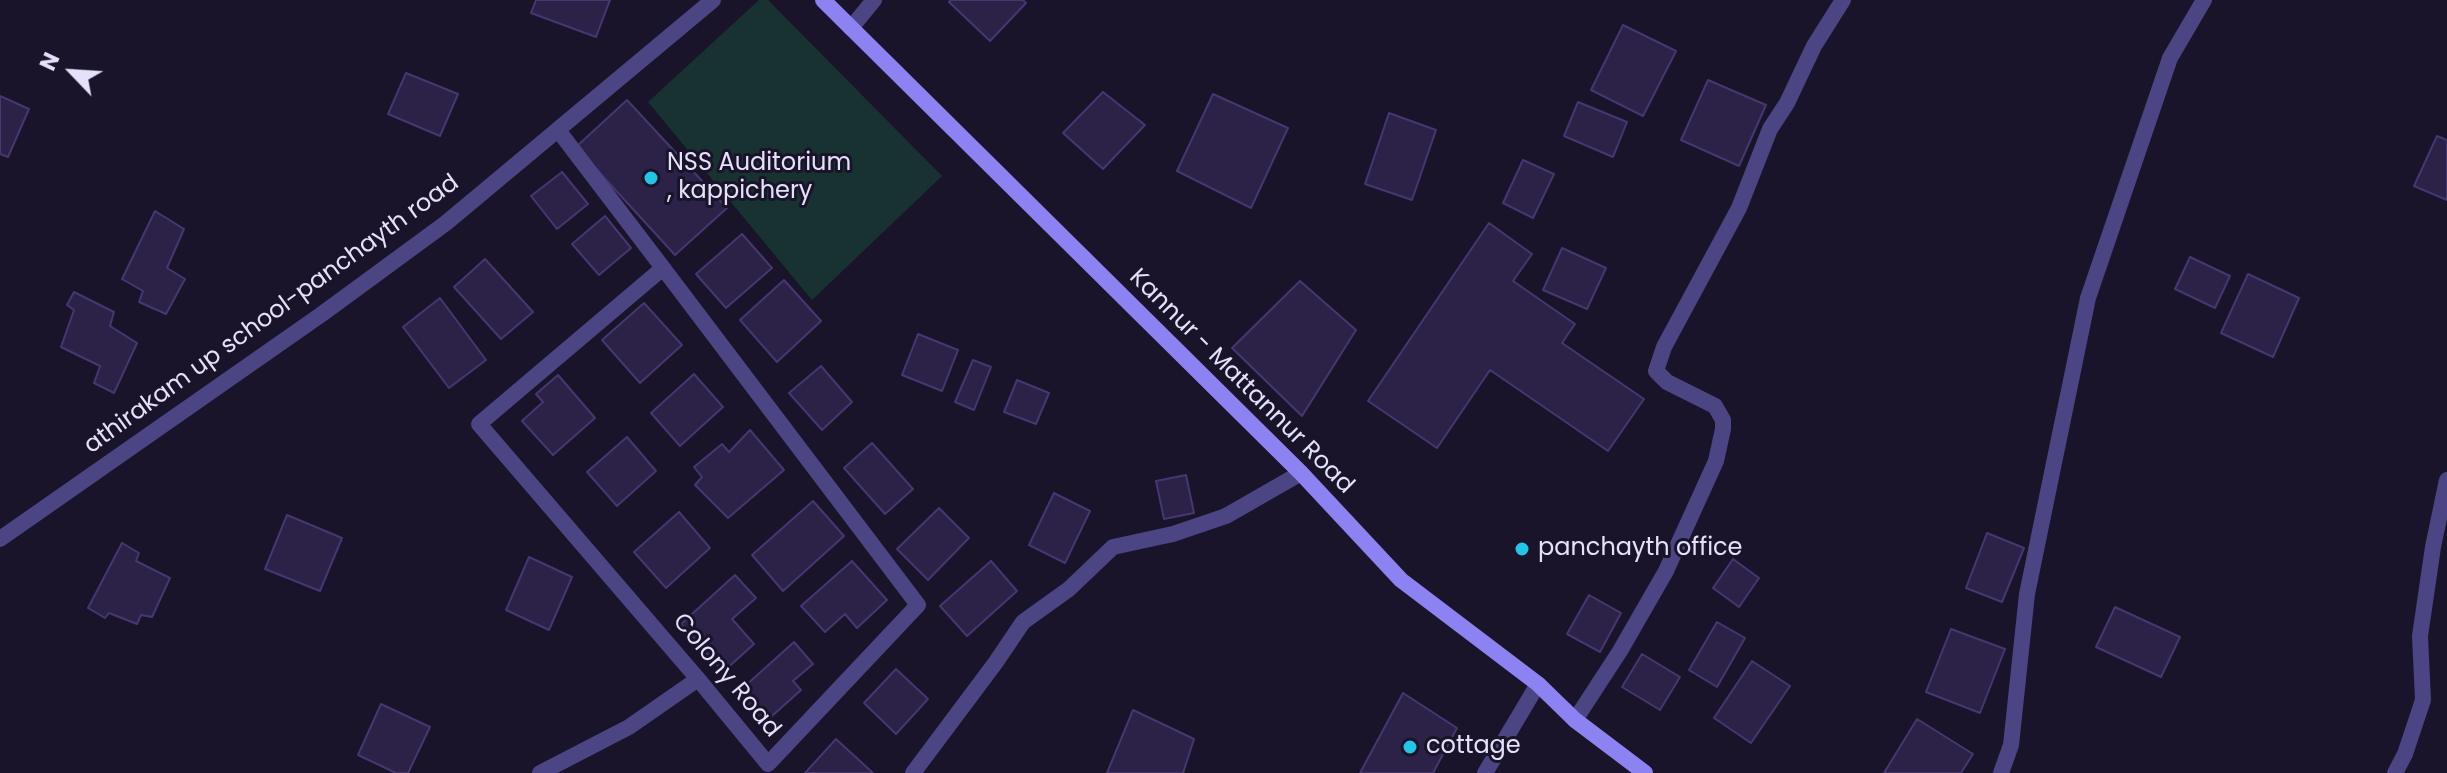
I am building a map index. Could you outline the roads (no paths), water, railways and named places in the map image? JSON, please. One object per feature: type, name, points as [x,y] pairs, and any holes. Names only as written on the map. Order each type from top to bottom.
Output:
[{"type":"main road","name":"Kannur - Mattannur Road","points":[[823,0],[1301,473],[1401,580],[1538,684],[1575,720],[1645,773]]},
{"type":"street","name":"athirakam up school-panchayth road","points":[[0,539],[322,314],[446,223],[713,0]]},
{"type":"street","points":[[851,28],[874,0]]},
{"type":"street","points":[[1575,720],[1620,651],[1666,571],[1716,461],[1723,420],[1715,406],[1667,382],[1656,371],[1664,347],[1739,208],[1770,129],[1787,103],[1814,46],[1843,0]]},
{"type":"street","points":[[2001,773],[2011,745],[2027,594],[2088,298],[2170,58],[2204,0]]},
{"type":"street","name":"Colony Road","points":[[558,130],[663,268],[918,605],[768,764],[479,424],[663,268]]},
{"type":"street","points":[[913,773],[1023,622],[1069,589],[1113,547],[1173,534],[1226,516],[1301,473]]},
{"type":"street","points":[[2395,773],[2405,754],[2423,700],[2420,636],[2447,480]]},
{"type":"street","points":[[540,773],[629,727],[698,679]]},
{"type":"street","points":[[1485,773],[1538,684]]},
{"type":"place","name":"NSS Auditorium , kappichery","points":[[651,178]]},
{"type":"place","name":"panchayth office","points":[[1522,549]]},
{"type":"place","name":"cottage","points":[[1410,747]]}]
